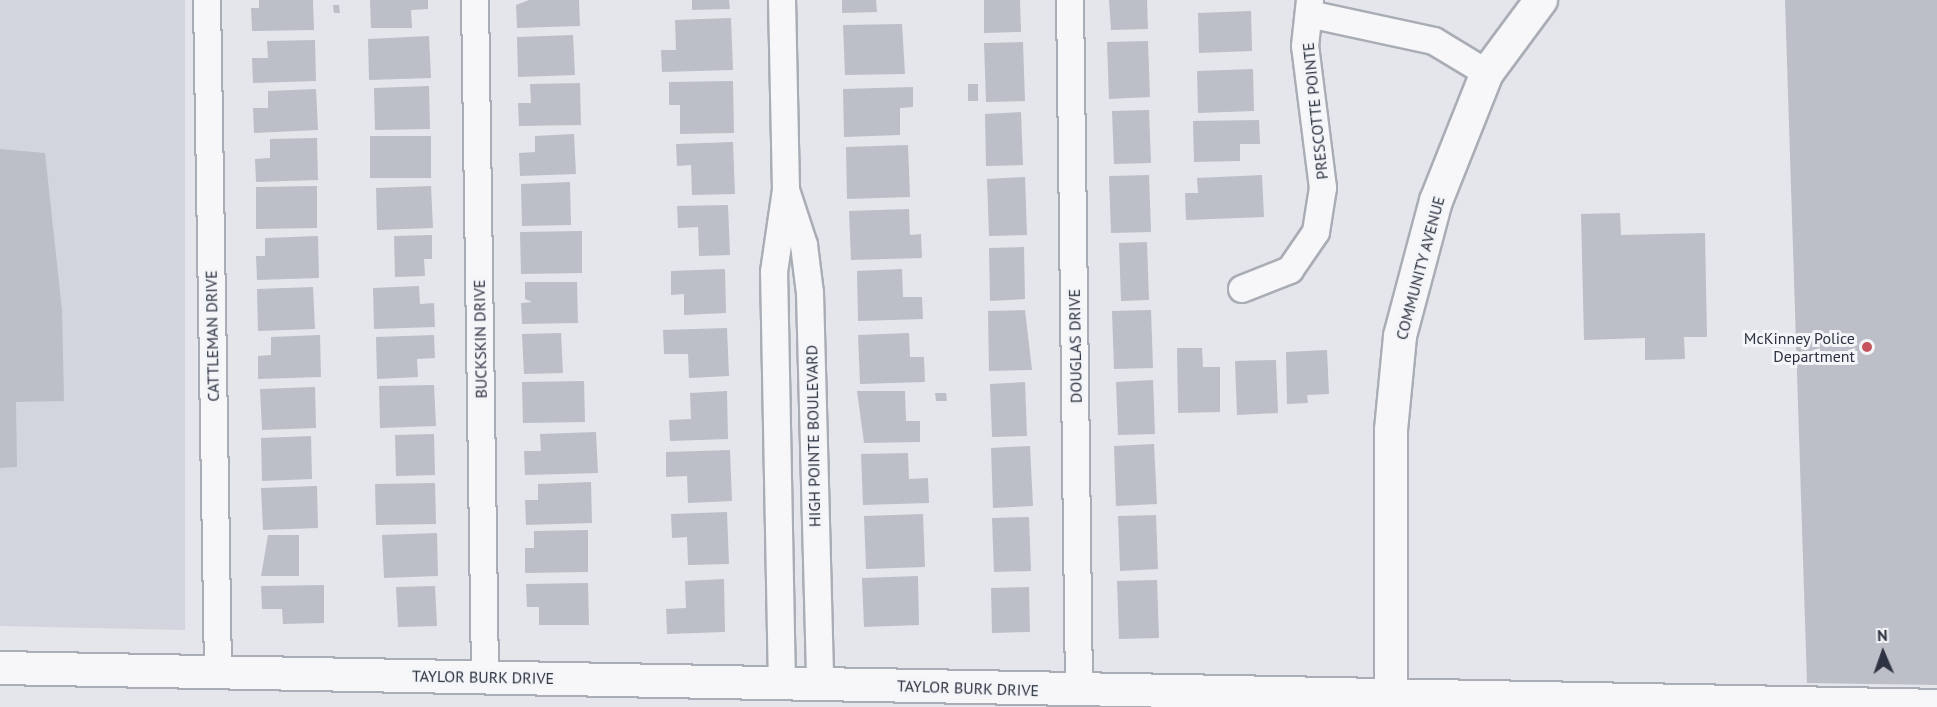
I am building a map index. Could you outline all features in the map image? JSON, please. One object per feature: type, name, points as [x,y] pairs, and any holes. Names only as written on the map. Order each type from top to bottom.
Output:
[{"type":"street","name":"CATTLEMAN DRIVE","points":[[207,0],[218,671]]},
{"type":"street","name":"BUCKSKIN DRIVE","points":[[475,0],[485,677]]},
{"type":"street","name":"HIGH POINTE BOULEVARD","points":[[782,0],[786,190],[774,272],[782,686]]},
{"type":"street","name":"DOUGLAS DRIVE","points":[[1070,0],[1080,692]]},
{"type":"street","name":"COMMUNITY AVENUE","points":[[1391,699],[1391,430],[1400,336],[1436,201],[1487,72],[1541,0]]},
{"type":"street","points":[[1310,7],[1434,41],[1487,72]]},
{"type":"street","name":"PRESCOTTE POINTE","points":[[1242,289],[1290,270],[1316,232],[1323,188],[1305,46],[1310,7]]},
{"type":"street","name":"HIGH POINTE BOULEVARD","points":[[786,190],[804,245],[810,293],[820,685]]},
{"type":"street","name":"TAYLOR BURK DRIVE","points":[[0,668],[218,671],[1391,699],[1937,706]]},
{"type":"shaded area","points":[[0,0],[185,0],[185,630],[0,626]]},
{"type":"building","points":[[259,0],[313,0],[314,30],[252,31],[251,8],[259,8]]},
{"type":"building","points":[[370,0],[428,0],[428,9],[411,10],[412,28],[371,28]]},
{"type":"building","points":[[529,0],[579,0],[580,26],[517,28],[516,5]]},
{"type":"building","points":[[692,0],[729,0],[730,9],[692,10]]},
{"type":"building","points":[[842,0],[876,0],[877,12],[842,13]]},
{"type":"building","points":[[984,0],[1020,0],[1021,32],[984,33]]},
{"type":"building","points":[[1109,0],[1147,0],[1148,29],[1111,30]]},
{"type":"building","name":"McKinney Police Department","points":[[1785,0],[1937,0],[1937,685],[1807,683]]},
{"type":"building","points":[[333,5],[339,5],[340,13],[334,13]]},
{"type":"building","points":[[1251,11],[1252,51],[1199,53],[1198,13]]},
{"type":"building","points":[[731,18],[733,70],[662,72],[661,50],[676,50],[675,20]]},
{"type":"building","points":[[902,24],[905,74],[845,75],[843,25]]},
{"type":"building","points":[[573,35],[575,75],[518,77],[517,37]]},
{"type":"building","points":[[429,36],[431,78],[369,80],[368,39]]},
{"type":"building","points":[[315,40],[316,81],[253,83],[252,58],[268,58],[267,41]]},
{"type":"building","points":[[1148,41],[1150,97],[1109,99],[1107,42]]},
{"type":"building","points":[[1023,42],[1025,101],[986,102],[984,43]]},
{"type":"building","points":[[1253,69],[1254,111],[1198,113],[1197,71]]},
{"type":"building","points":[[733,81],[734,133],[680,134],[680,105],[669,105],[669,82]]},
{"type":"building","points":[[580,83],[581,125],[519,126],[518,103],[531,103],[530,84]]},
{"type":"building","points":[[968,84],[978,84],[978,101],[968,101]]},
{"type":"building","points":[[429,86],[430,129],[375,130],[374,88]]},
{"type":"building","points":[[913,87],[913,107],[900,108],[900,135],[844,137],[843,89]]},
{"type":"building","points":[[316,89],[318,130],[254,133],[253,108],[268,108],[268,91]]},
{"type":"building","points":[[1149,110],[1151,163],[1114,164],[1112,111]]},
{"type":"building","points":[[1021,112],[1023,165],[986,166],[985,114]]},
{"type":"building","points":[[1259,120],[1260,144],[1240,144],[1240,161],[1194,162],[1193,121]]},
{"type":"building","points":[[574,134],[576,174],[520,176],[519,153],[535,152],[535,136]]},
{"type":"building","points":[[370,136],[431,136],[431,178],[370,178]]},
{"type":"building","points":[[317,138],[318,180],[256,182],[255,159],[270,158],[270,139]]},
{"type":"building","points":[[733,142],[735,194],[692,195],[691,165],[677,166],[676,144]]},
{"type":"building","points":[[908,145],[910,197],[847,199],[846,147]]},
{"type":"building","points":[[0,149],[45,153],[62,310],[64,401],[16,402],[17,467],[0,468]]},
{"type":"building","points":[[1149,175],[1151,232],[1111,233],[1109,176]]},
{"type":"building","points":[[1262,175],[1264,217],[1186,220],[1185,193],[1198,193],[1197,178]]},
{"type":"building","points":[[1025,177],[1027,235],[989,236],[987,179]]},
{"type":"building","points":[[570,182],[571,225],[522,226],[521,184]]},
{"type":"building","points":[[317,186],[317,228],[256,229],[256,187]]},
{"type":"building","points":[[431,186],[433,228],[377,230],[376,188]]},
{"type":"building","points":[[728,205],[730,255],[699,256],[698,227],[678,228],[677,206]]},
{"type":"building","points":[[909,209],[910,235],[921,234],[922,258],[851,260],[849,211]]},
{"type":"building","points":[[1620,213],[1621,235],[1705,233],[1707,337],[1684,337],[1685,359],[1645,360],[1645,338],[1584,340],[1581,214]]},
{"type":"building","points":[[582,231],[582,273],[521,274],[520,232]]},
{"type":"building","points":[[432,235],[432,259],[424,259],[425,276],[395,277],[394,236]]},
{"type":"building","points":[[318,236],[319,278],[257,280],[256,256],[265,256],[265,238]]},
{"type":"building","points":[[1147,242],[1149,300],[1121,301],[1119,243]]},
{"type":"building","points":[[1024,247],[1025,299],[990,301],[989,248]]},
{"type":"building","points":[[725,269],[726,313],[684,315],[684,294],[671,295],[671,271]]},
{"type":"building","points":[[902,269],[903,297],[922,297],[923,319],[858,321],[857,271]]},
{"type":"building","points":[[525,282],[577,282],[578,323],[522,324],[521,303],[532,302],[525,299]]},
{"type":"building","points":[[419,286],[420,304],[434,303],[435,327],[374,329],[373,288]]},
{"type":"building","points":[[313,287],[315,329],[258,331],[257,289]]},
{"type":"building","points":[[1025,310],[1032,370],[989,371],[988,311]]},
{"type":"building","points":[[1151,310],[1153,368],[1114,369],[1112,311]]},
{"type":"building","points":[[727,328],[729,376],[689,378],[688,354],[664,354],[663,330]]},
{"type":"building","points":[[561,333],[563,373],[524,374],[522,334]]},
{"type":"building","points":[[909,333],[910,357],[924,357],[925,382],[860,384],[858,335]]},
{"type":"building","points":[[320,335],[321,377],[258,379],[258,356],[271,355],[271,337]]},
{"type":"building","points":[[434,335],[435,358],[417,359],[418,377],[377,379],[376,337]]},
{"type":"building","points":[[1177,348],[1202,348],[1203,367],[1220,367],[1220,412],[1178,413]]},
{"type":"building","points":[[1327,350],[1329,394],[1307,395],[1308,403],[1287,404],[1286,352]]},
{"type":"building","points":[[1276,360],[1278,413],[1237,415],[1235,361]]},
{"type":"building","points":[[1153,380],[1155,434],[1118,435],[1116,382]]},
{"type":"building","points":[[584,381],[585,422],[523,423],[522,382]]},
{"type":"building","points":[[1025,382],[1027,436],[992,437],[990,384]]},
{"type":"building","points":[[434,385],[436,426],[380,428],[379,386]]},
{"type":"building","points":[[315,387],[316,428],[262,430],[260,389]]},
{"type":"building","points":[[727,391],[728,439],[670,441],[669,420],[691,419],[690,393]]},
{"type":"building","points":[[857,391],[905,391],[906,421],[920,421],[920,442],[864,443]]},
{"type":"building","points":[[935,393],[946,393],[947,401],[936,401]]},
{"type":"building","points":[[596,432],[598,473],[525,475],[524,451],[541,451],[540,434]]},
{"type":"building","points":[[434,434],[435,475],[396,476],[395,435]]},
{"type":"building","points":[[311,436],[312,479],[262,481],[261,438]]},
{"type":"building","points":[[1154,444],[1157,504],[1116,506],[1114,446]]},
{"type":"building","points":[[1030,446],[1033,506],[993,508],[991,448]]},
{"type":"building","points":[[730,450],[732,501],[688,503],[687,476],[666,477],[666,452]]},
{"type":"building","points":[[908,453],[909,479],[928,478],[929,503],[863,505],[861,454]]},
{"type":"building","points":[[591,482],[592,523],[526,525],[525,500],[538,500],[538,484]]},
{"type":"building","points":[[435,483],[436,524],[376,525],[375,484]]},
{"type":"building","points":[[317,486],[318,528],[263,530],[261,488]]},
{"type":"building","points":[[727,512],[729,564],[688,565],[687,537],[672,538],[671,514]]},
{"type":"building","points":[[923,514],[925,567],[866,569],[864,516]]},
{"type":"building","points":[[1156,515],[1158,569],[1120,571],[1118,516]]},
{"type":"building","points":[[1029,517],[1031,571],[994,572],[992,518]]},
{"type":"building","points":[[588,530],[588,572],[525,573],[525,548],[534,548],[534,531]]},
{"type":"building","points":[[437,533],[438,576],[384,578],[382,535]]},
{"type":"building","points":[[268,535],[299,535],[299,576],[261,576]]},
{"type":"building","points":[[918,576],[919,625],[864,627],[862,578]]},
{"type":"building","points":[[724,579],[725,632],[667,634],[666,609],[686,608],[685,581]]},
{"type":"building","points":[[1157,580],[1159,638],[1119,639],[1117,581]]},
{"type":"building","points":[[588,583],[589,625],[539,625],[539,607],[527,607],[526,584]]},
{"type":"building","points":[[324,585],[324,623],[283,624],[282,609],[262,609],[261,586]]},
{"type":"building","points":[[435,586],[437,626],[398,627],[396,587]]},
{"type":"building","points":[[1029,587],[1030,632],[992,633],[991,588]]},
{"type":"place","name":"McKinney Police Department","points":[[1867,347]]}]
